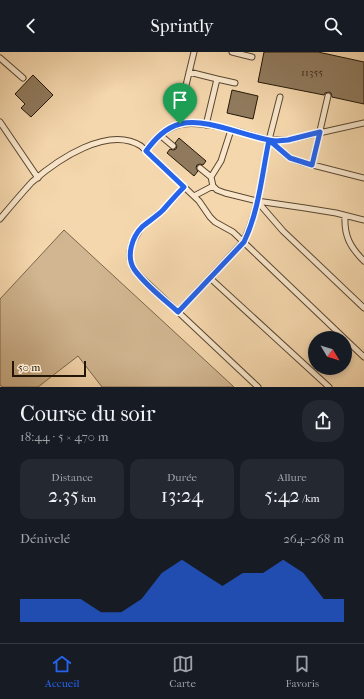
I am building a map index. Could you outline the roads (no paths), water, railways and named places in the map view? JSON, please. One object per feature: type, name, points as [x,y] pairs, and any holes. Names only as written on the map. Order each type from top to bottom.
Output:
[{"type":"lane","points":[[180,124],[180,110],[194,52]]},
{"type":"lane","points":[[232,52],[252,57]]},
{"type":"lane","points":[[0,58],[23,78]]},
{"type":"lane","points":[[189,72],[235,83]]},
{"type":"lane","points":[[206,125],[217,79]]},
{"type":"lane","points":[[312,165],[328,96]]},
{"type":"lane","points":[[178,312],[244,242],[249,232],[280,97]]},
{"type":"lane","points":[[0,122],[38,178]]},
{"type":"lane","points":[[146,151],[160,135],[174,126],[186,123],[231,130],[269,140],[288,140],[364,123]]},
{"type":"lane","points":[[211,177],[224,155],[231,130]]},
{"type":"lane","points":[[160,135],[173,146]]},
{"type":"lane","points":[[0,219],[21,194],[48,169],[78,151],[103,141],[126,140],[134,142],[146,151],[194,196],[215,222],[233,232],[338,331]]},
{"type":"lane","points":[[269,140],[290,158],[364,178]]},
{"type":"lane","points":[[200,168],[211,177],[213,186],[225,194],[364,220]]},
{"type":"lane","points":[[194,196],[213,186]]},
{"type":"lane","points":[[184,187],[163,210],[141,228],[132,243],[130,251],[130,259],[133,268],[258,387]]},
{"type":"lane","points":[[257,201],[283,231],[364,308]]},
{"type":"lane","points":[[345,216],[347,237],[364,261]]},
{"type":"lane","points":[[210,278],[329,387]]},
{"type":"lane","points":[[352,345],[364,357]]}]
